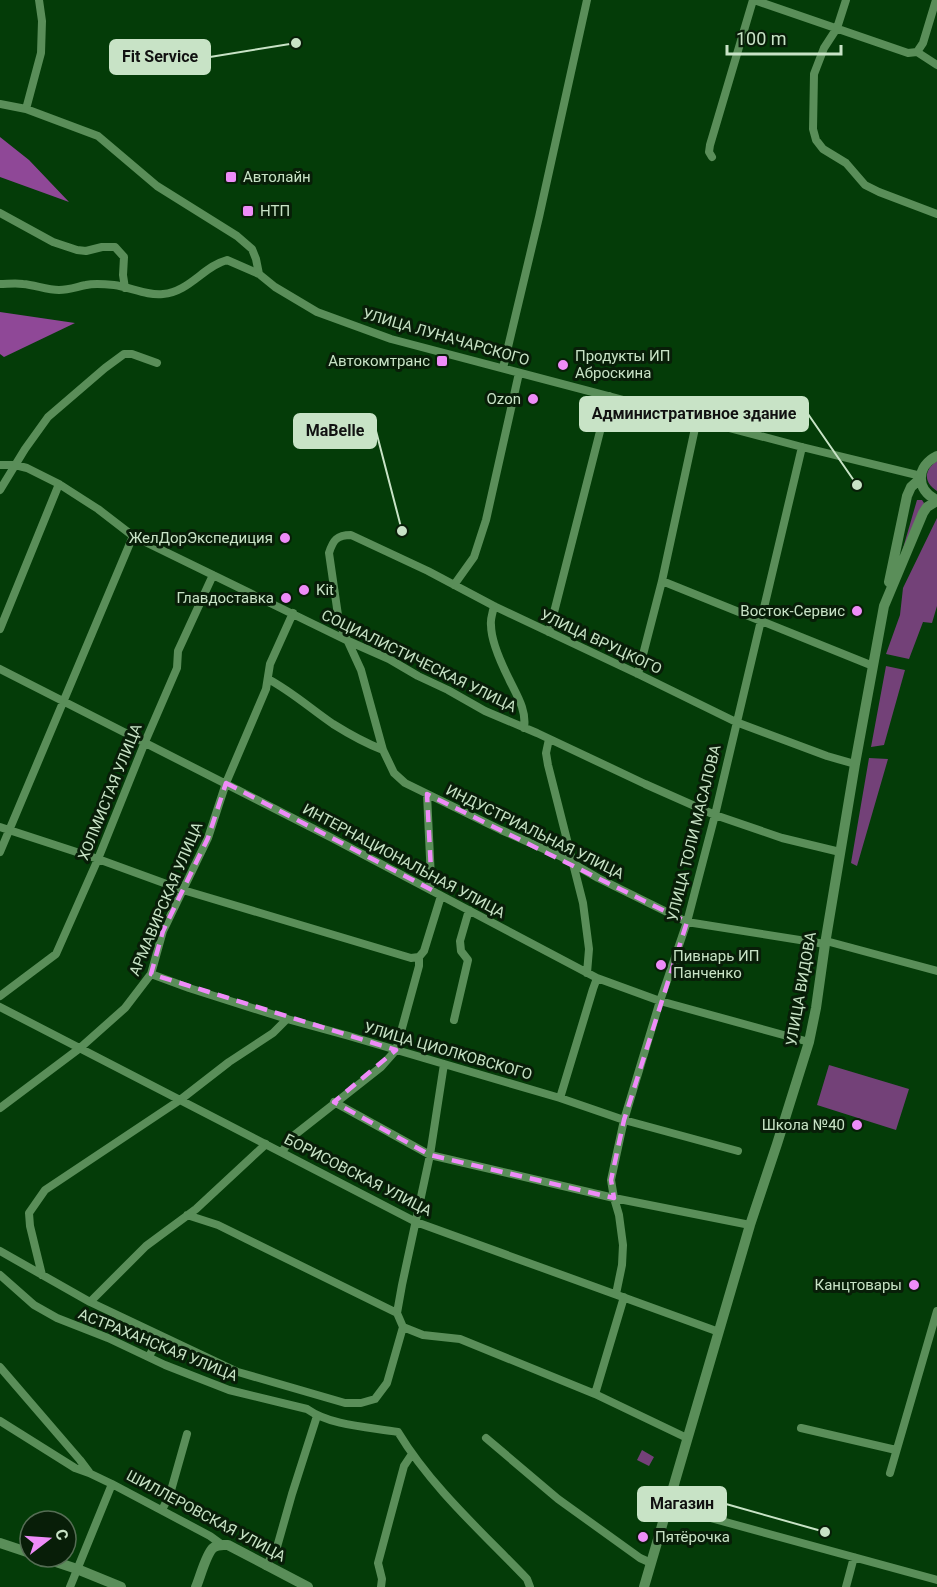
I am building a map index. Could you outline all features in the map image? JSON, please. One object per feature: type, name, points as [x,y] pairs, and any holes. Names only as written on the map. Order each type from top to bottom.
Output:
[{"type":"street","points":[[26,109],[41,53],[42,21],[39,0]]},
{"type":"street","points":[[503,368],[587,0]]},
{"type":"street","points":[[712,158],[709,153],[710,145],[753,0],[908,53],[917,52],[937,64]]},
{"type":"street","points":[[846,0],[837,28],[824,48],[814,74],[813,129],[816,140],[823,149],[846,164],[865,185],[937,214]]},
{"type":"street","points":[[917,52],[923,43],[936,0]]},
{"type":"street","points":[[0,104],[26,109],[98,136],[157,186],[237,236],[252,249],[259,274]]},
{"type":"street","points":[[0,213],[53,242],[77,250],[115,246],[124,257],[125,288],[116,285],[87,284],[72,290],[56,290],[23,284],[0,284]]},
{"type":"street","name":"УЛИЦА ЛУНАЧАРСКОГО","points":[[125,288],[152,294],[172,292],[189,284],[219,262],[227,260],[259,274],[275,288],[316,312],[391,339],[921,477]]},
{"type":"street","points":[[0,490],[48,417],[114,361],[124,354],[132,354],[157,363]]},
{"type":"street","points":[[454,585],[474,557],[486,519],[519,373]]},
{"type":"street","points":[[549,632],[609,396]]},
{"type":"street","points":[[638,674],[662,582],[698,419]]},
{"type":"street","name":"УЛИЦА ТОЛИ МАСАЛОВА","points":[[595,1394],[620,1296],[623,1245],[611,1180],[624,1120],[687,922],[715,815],[802,447]]},
{"type":"street","points":[[937,456],[925,464],[921,477],[926,492],[937,500]]},
{"type":"street","name":"СОЦИАЛИСТИЧЕСКАЯ УЛИЦА","points":[[0,465],[27,468],[59,484],[134,536],[389,659],[485,711],[715,815],[783,838],[840,852]]},
{"type":"street","points":[[884,606],[907,496],[911,487],[921,477]]},
{"type":"street","points":[[0,629],[59,484]]},
{"type":"street","name":"УЛИЦА ВИДОВА","points":[[644,1587],[750,1225],[809,1042],[884,606],[923,513],[937,500]]},
{"type":"street","name":"УЛИЦА ВРУЦКОГО","points":[[342,535],[351,535],[428,571],[494,606],[736,722],[826,756],[855,764]]},
{"type":"street","name":"ИНДУСТРИАЛЬНАЯ УЛИЦА","points":[[342,535],[336,539],[329,553],[339,622],[361,670],[383,750],[393,773],[405,783],[572,863],[687,922],[825,943],[937,971]]},
{"type":"street","points":[[0,852],[134,536]]},
{"type":"street","name":"ХОЛМИСТАЯ УЛИЦА","points":[[0,996],[56,954],[177,668],[178,651],[213,575]]},
{"type":"street","points":[[662,582],[873,666]]},
{"type":"street","points":[[494,606],[490,623],[492,634],[507,676],[524,712],[524,728]]},
{"type":"street","name":"АРМАВИРСКАЯ УЛИЦА","points":[[0,1108],[80,1048],[125,1008],[151,974],[163,931],[208,838],[226,783],[266,689],[270,664],[292,613]]},
{"type":"street","name":"ИНТЕРНАЦИОНАЛЬНАЯ УЛИЦА","points":[[0,669],[226,783],[597,978],[660,1001],[809,1042]]},
{"type":"street","points":[[267,679],[283,687],[365,743],[383,750]]},
{"type":"street","points":[[549,739],[546,753],[548,765],[583,903],[589,949],[587,972]]},
{"type":"street","points":[[427,794],[430,889]]},
{"type":"street","points":[[0,827],[183,890],[411,958],[419,957]]},
{"type":"street","points":[[282,1152],[292,1137],[381,1067],[396,1050],[419,966],[419,957],[424,951],[441,896]]},
{"type":"street","points":[[454,1020],[468,960],[461,951],[460,941],[469,910]]},
{"type":"street","name":"УЛИЦА ЦИОЛКОВСКОГО","points":[[151,974],[287,1019],[738,1152]]},
{"type":"street","points":[[560,1098],[597,978]]},
{"type":"street","name":"БОРИСОВСКАЯ УЛИЦА","points":[[0,1007],[416,1222],[719,1332]]},
{"type":"street","points":[[42,1275],[29,1213],[45,1190],[180,1100],[229,1062],[273,1033],[287,1019]]},
{"type":"street","points":[[444,1064],[430,1155],[397,1313],[403,1327],[423,1335],[460,1340],[595,1394],[687,1438]]},
{"type":"street","points":[[334,1102],[430,1155],[614,1198],[750,1225]]},
{"type":"street","points":[[90,1302],[146,1246],[188,1215],[266,1144]]},
{"type":"street","points":[[188,1215],[218,1225],[397,1313]]},
{"type":"street","name":"АСТРАХАНСКАЯ УЛИЦА","points":[[0,1251],[90,1302],[238,1372],[345,1403],[361,1403],[375,1399],[387,1383],[403,1327]]},
{"type":"street","name":"АСТРАХАНСКАЯ УЛИЦА","points":[[0,1275],[34,1305],[57,1318],[108,1338],[165,1365],[229,1390],[307,1409],[316,1416],[398,1432],[412,1454],[441,1490],[527,1579],[530,1587]]},
{"type":"street","points":[[890,1473],[934,1334],[937,1311]]},
{"type":"street","points":[[148,1356],[161,1336]]},
{"type":"street","name":"ШИЛЛЕРОВСКАЯ УЛИЦА","points":[[0,1367],[73,1451],[89,1473]]},
{"type":"street","points":[[266,1566],[277,1547],[316,1416]]},
{"type":"street","name":"ШИЛЛЕРОВСКАЯ УЛИЦА","points":[[1,1424],[75,1468],[112,1484],[221,1544],[228,1545],[308,1587]]},
{"type":"street","points":[[801,1428],[896,1450]]},
{"type":"street","points":[[162,1510],[170,1494],[188,1434]]},
{"type":"street","points":[[486,1438],[558,1499],[640,1558],[651,1563]]},
{"type":"street","points":[[381,1587],[382,1579],[378,1563],[404,1466],[412,1454]]},
{"type":"street","points":[[78,1567],[112,1484]]},
{"type":"street","points":[[667,1506],[937,1580]]},
{"type":"street","points":[[0,1543],[18,1549]]},
{"type":"street","points":[[196,1587],[209,1554],[213,1548],[221,1544]]},
{"type":"street","points":[[846,1587],[854,1557]]},
{"type":"street","points":[[70,1587],[77,1569],[121,1587]]},
{"type":"highlighted area","points":[[226,783],[432,890],[427,794],[687,922],[624,1120],[611,1180],[614,1198],[430,1155],[334,1102],[396,1050],[151,974],[163,931],[208,838]]},
{"type":"shaded area","points":[[0,137],[29,160],[69,202],[0,177]]},
{"type":"shaded area","points":[[0,312],[75,323],[4,357],[0,354]]},
{"type":"shaded area","points":[[937,461],[937,491],[929,484],[927,476],[930,468]]},
{"type":"shaded area","points":[[917,500],[922,500],[924,503],[897,569]]},
{"type":"shaded area","points":[[937,518],[937,606],[932,623],[923,622],[909,659],[886,654],[900,615],[903,588]]},
{"type":"shaded area","points":[[886,666],[905,670],[884,745],[871,747]]},
{"type":"shaded area","points":[[869,758],[888,759],[857,866],[851,863]]},
{"type":"shaded area","points":[[829,1065],[909,1089],[896,1130],[817,1105]]},
{"type":"shaded area","points":[[642,1450],[654,1457],[649,1466],[637,1460]]},
{"type":"place","name":"Fit Service","points":[[296,43]]},
{"type":"place","name":"Автолайн","points":[[231,177]]},
{"type":"place","name":"НТП","points":[[248,211]]},
{"type":"place","name":"Автокомтранс","points":[[442,361]]},
{"type":"place","name":"Продукты ИП Аброскина","points":[[563,365]]},
{"type":"place","name":"Ozon","points":[[533,399]]},
{"type":"place","name":"Административное здание","points":[[857,485]]},
{"type":"place","name":"MaBelle","points":[[402,531]]},
{"type":"place","name":"ЖелДорЭкспедиция","points":[[285,538]]},
{"type":"place","name":"Kit","points":[[304,590]]},
{"type":"place","name":"Главдоставка","points":[[286,598]]},
{"type":"place","name":"Восток-Сервис","points":[[857,611]]},
{"type":"place","name":"Пивнарь ИП Панченко","points":[[661,965]]},
{"type":"place","name":"Школа №40","points":[[857,1125]]},
{"type":"place","name":"Канцтовары","points":[[914,1285]]},
{"type":"place","name":"Магазин","points":[[825,1532]]},
{"type":"place","name":"Пятёрочка","points":[[643,1537]]}]
